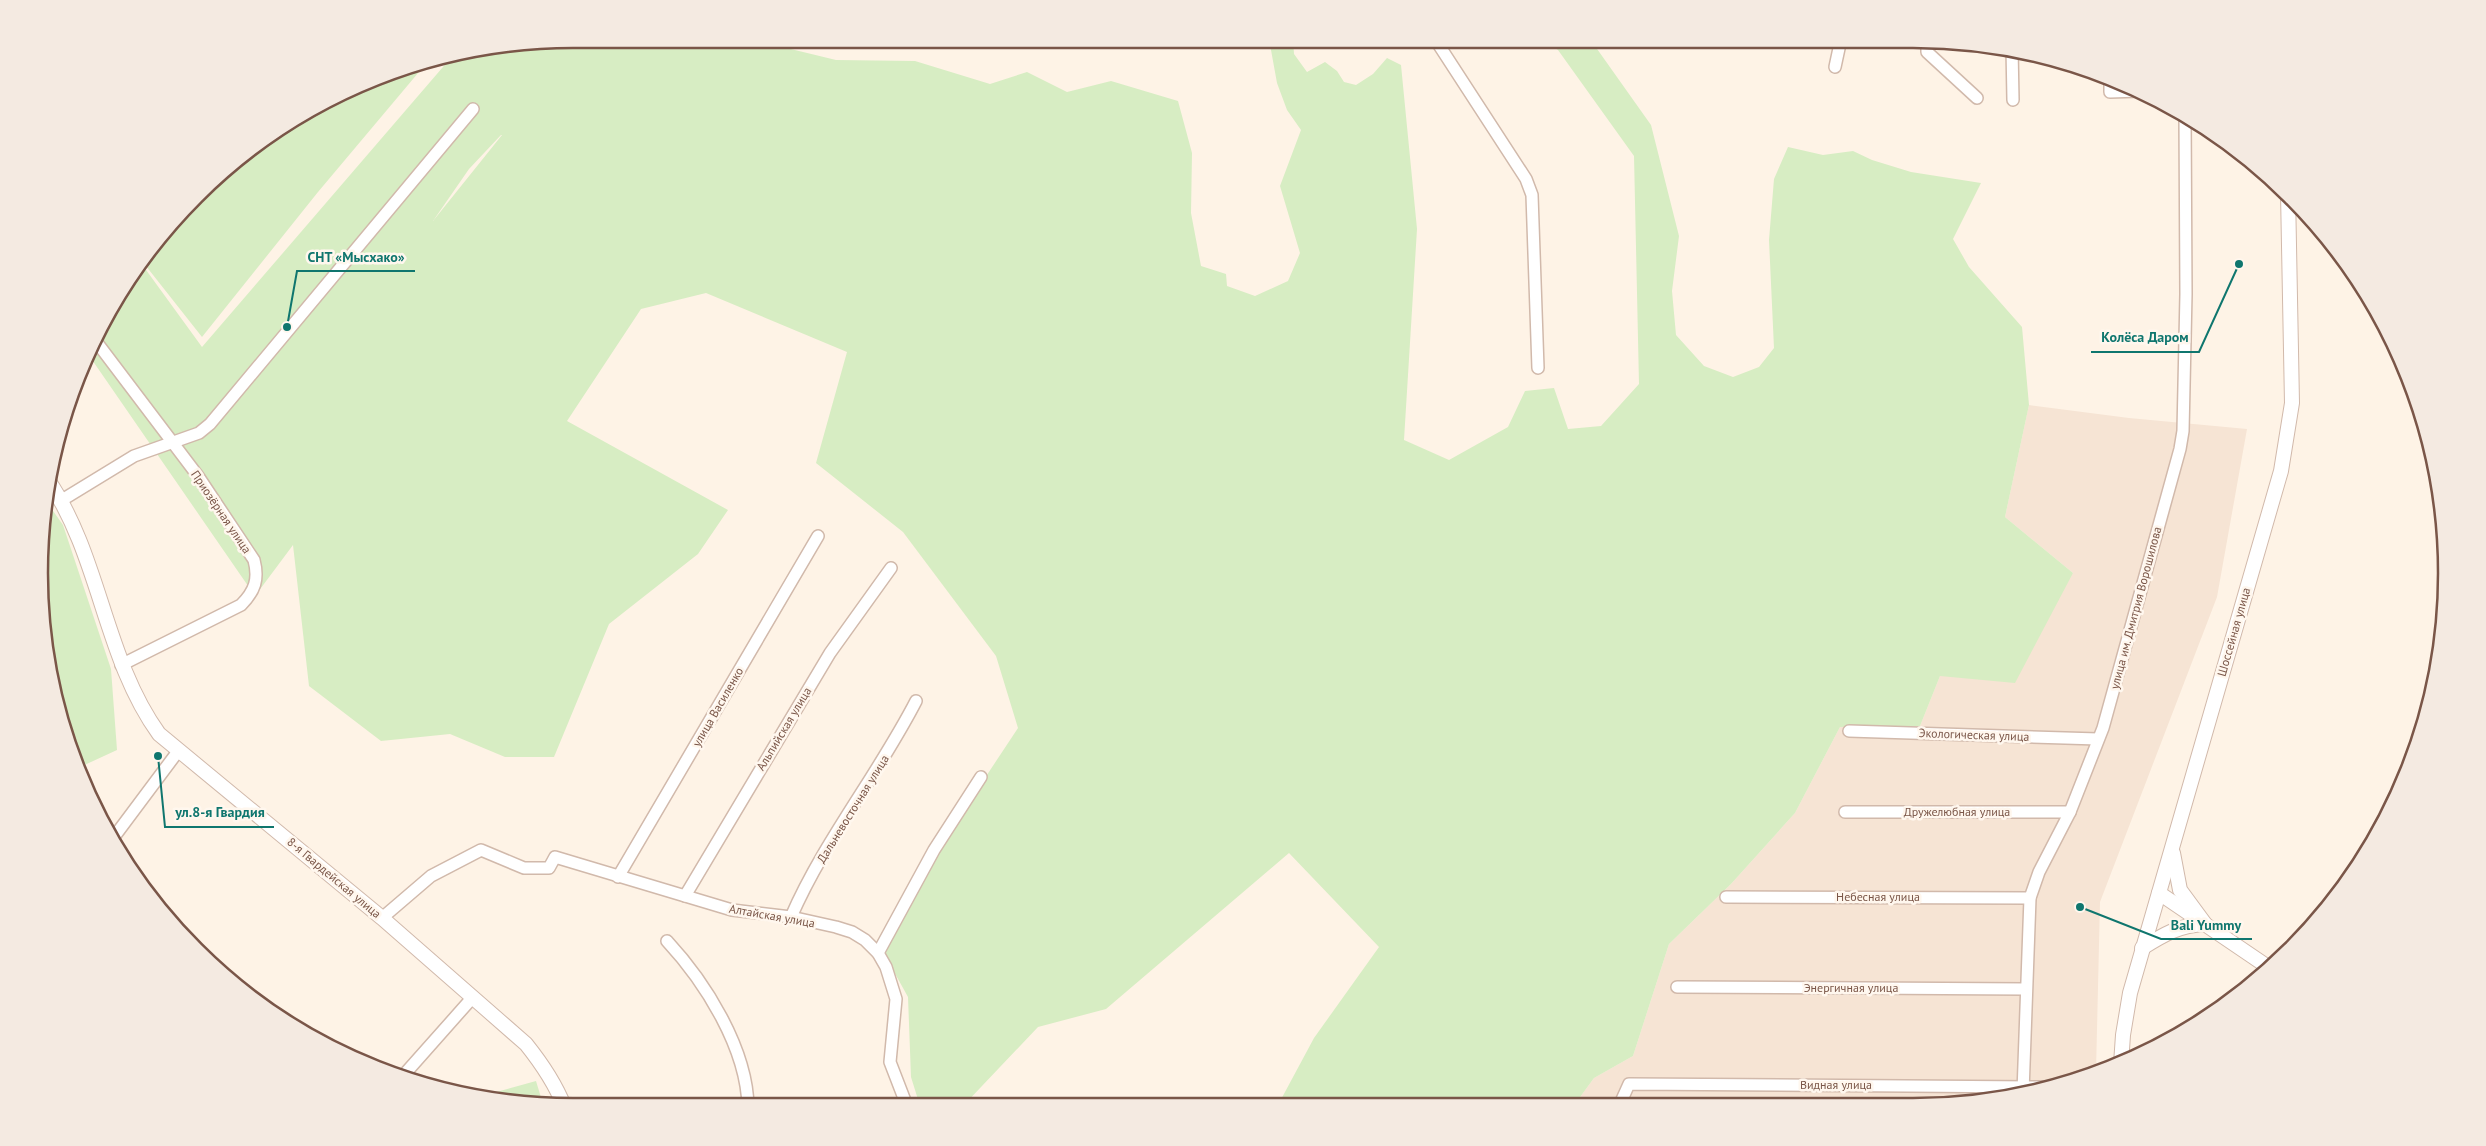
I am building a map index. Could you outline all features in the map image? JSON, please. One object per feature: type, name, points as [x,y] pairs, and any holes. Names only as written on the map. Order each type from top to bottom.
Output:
[{"type":"street","points":[[1441,48],[1526,179],[1532,195],[1538,368]]},
{"type":"street","points":[[1835,67],[1839,48]]},
{"type":"street","points":[[1927,48],[1927,52],[1977,98]]},
{"type":"street","points":[[2012,57],[2013,100]]},
{"type":"street","points":[[2110,86],[2110,92],[2122,92]]},
{"type":"street","points":[[62,500],[134,456],[199,433],[210,424],[473,109]]},
{"type":"street","name":"улица им. Дмитрия Ворошилова","points":[[2023,1086],[2030,898],[2039,872],[2070,812],[2098,739],[2183,431],[2186,294],[2185,124]]},
{"type":"street","name":"Шоссейная улица","points":[[2122,1055],[2130,993],[2142,948],[2160,893],[2281,470],[2292,403],[2288,205]]},
{"type":"street","name":"Приозёрная улица","points":[[100,346],[170,442],[198,476],[254,560],[257,572],[256,585],[251,595],[241,605],[121,665]]},
{"type":"street","name":"8-я Гвардейская улица","points":[[55,489],[62,500],[87,556],[121,665],[142,712],[159,734],[382,918],[526,1044],[556,1087],[560,1098]]},
{"type":"street","name":"улица Василенко","points":[[618,877],[818,536]]},
{"type":"street","name":"Альпийская улица","points":[[686,896],[830,653],[890,568]]},
{"type":"street","name":"Дальневосточная улица","points":[[791,917],[806,884],[889,752],[916,701]]},
{"type":"street","name":"Экологическая улица","points":[[1850,731],[2098,739]]},
{"type":"street","points":[[116,833],[179,750]]},
{"type":"street","points":[[878,953],[934,850],[981,777]]},
{"type":"street","name":"Дружелюбная улица","points":[[1845,812],[2070,812]]},
{"type":"street","points":[[2172,847],[2176,879],[2180,890],[2186,902],[2205,924]]},
{"type":"street","name":"Алтайская улица","points":[[382,918],[431,876],[481,850],[524,868],[549,868],[555,857],[742,912],[791,917],[852,932],[865,940],[878,953],[896,999],[890,1062],[904,1098]]},
{"type":"street","points":[[2160,893],[2264,964]]},
{"type":"street","name":"Небесная улица","points":[[1726,897],[2030,898]]},
{"type":"street","points":[[2142,948],[2167,932],[2180,927],[2205,924]]},
{"type":"street","points":[[667,941],[690,966],[724,1022],[742,1069],[748,1098]]},
{"type":"street","name":"Энергичная улица","points":[[1677,987],[2026,989]]},
{"type":"street","points":[[407,1072],[473,997]]},
{"type":"street","name":"Видная улица","points":[[1623,1098],[1629,1084],[2011,1089]]},
{"type":"shaded area","points":[[2029,405],[2129,418],[2247,429],[2217,597],[2100,902],[2096,1065],[2049,1081],[1982,1094],[1947,1097],[1579,1098],[1594,1078],[1633,1056],[1669,944],[1731,884],[1795,813],[1840,727],[1920,726],[1940,676],[2073,573],[2005,517]]},
{"type":"green space","points":[[787,48],[836,60],[915,61],[990,84],[1027,72],[1067,92],[1111,81],[1178,101],[1192,153],[1191,213],[1201,266],[1226,274],[1227,286],[1255,296],[1288,281],[1300,253],[1280,186],[1301,130],[1287,110],[1277,83],[1271,48],[1294,48],[1294,54],[1307,72],[1325,62],[1337,71],[1344,82],[1356,85],[1373,74],[1387,58],[1401,65],[1417,229],[1404,440],[1449,460],[1508,427],[1525,391],[1554,388],[1568,429],[1601,426],[1639,384],[1634,156],[1555,48],[1596,48],[1651,125],[1679,236],[1672,291],[1676,335],[1704,366],[1733,377],[1759,367],[1774,348],[1769,240],[1774,179],[1788,147],[1823,155],[1853,151],[1872,160],[1911,172],[1981,183],[1953,239],[1969,267],[2022,327],[2029,405],[2005,517],[2073,573],[2015,683],[1940,676],[1920,726],[1840,727],[1795,813],[1731,884],[1669,944],[1633,1056],[1594,1078],[1579,1098],[1282,1098],[1314,1038],[1379,947],[1289,853],[1106,1009],[1038,1027],[971,1098],[918,1098],[911,1077],[908,997],[877,941],[1018,728],[996,656],[903,532],[816,463],[847,352],[706,293],[641,309],[567,421],[728,510],[698,554],[609,624],[554,757],[505,757],[450,734],[381,741],[309,686],[293,545],[255,596],[93,361],[118,310],[145,268],[202,347],[446,63],[504,52],[539,49]],"holes":[[[502,135],[433,221],[469,169]]]},
{"type":"green space","points":[[421,70],[318,192],[202,337],[146,267],[156,253],[201,201],[253,156],[281,136],[341,102],[404,75]]},
{"type":"green space","points":[[52,509],[63,525],[111,669],[117,750],[84,765],[65,709],[52,642],[49,607],[48,573]]},
{"type":"green space","points":[[536,1081],[541,1097],[504,1094],[495,1092]]},
{"type":"place","name":"Колёса Даром","points":[[2239,264]]},
{"type":"place","name":"СНТ «Мысхако»","points":[[287,327]]},
{"type":"place","name":"ул.8-я Гвардия","points":[[158,756]]},
{"type":"place","name":"Bali Yummy","points":[[2080,907]]}]
